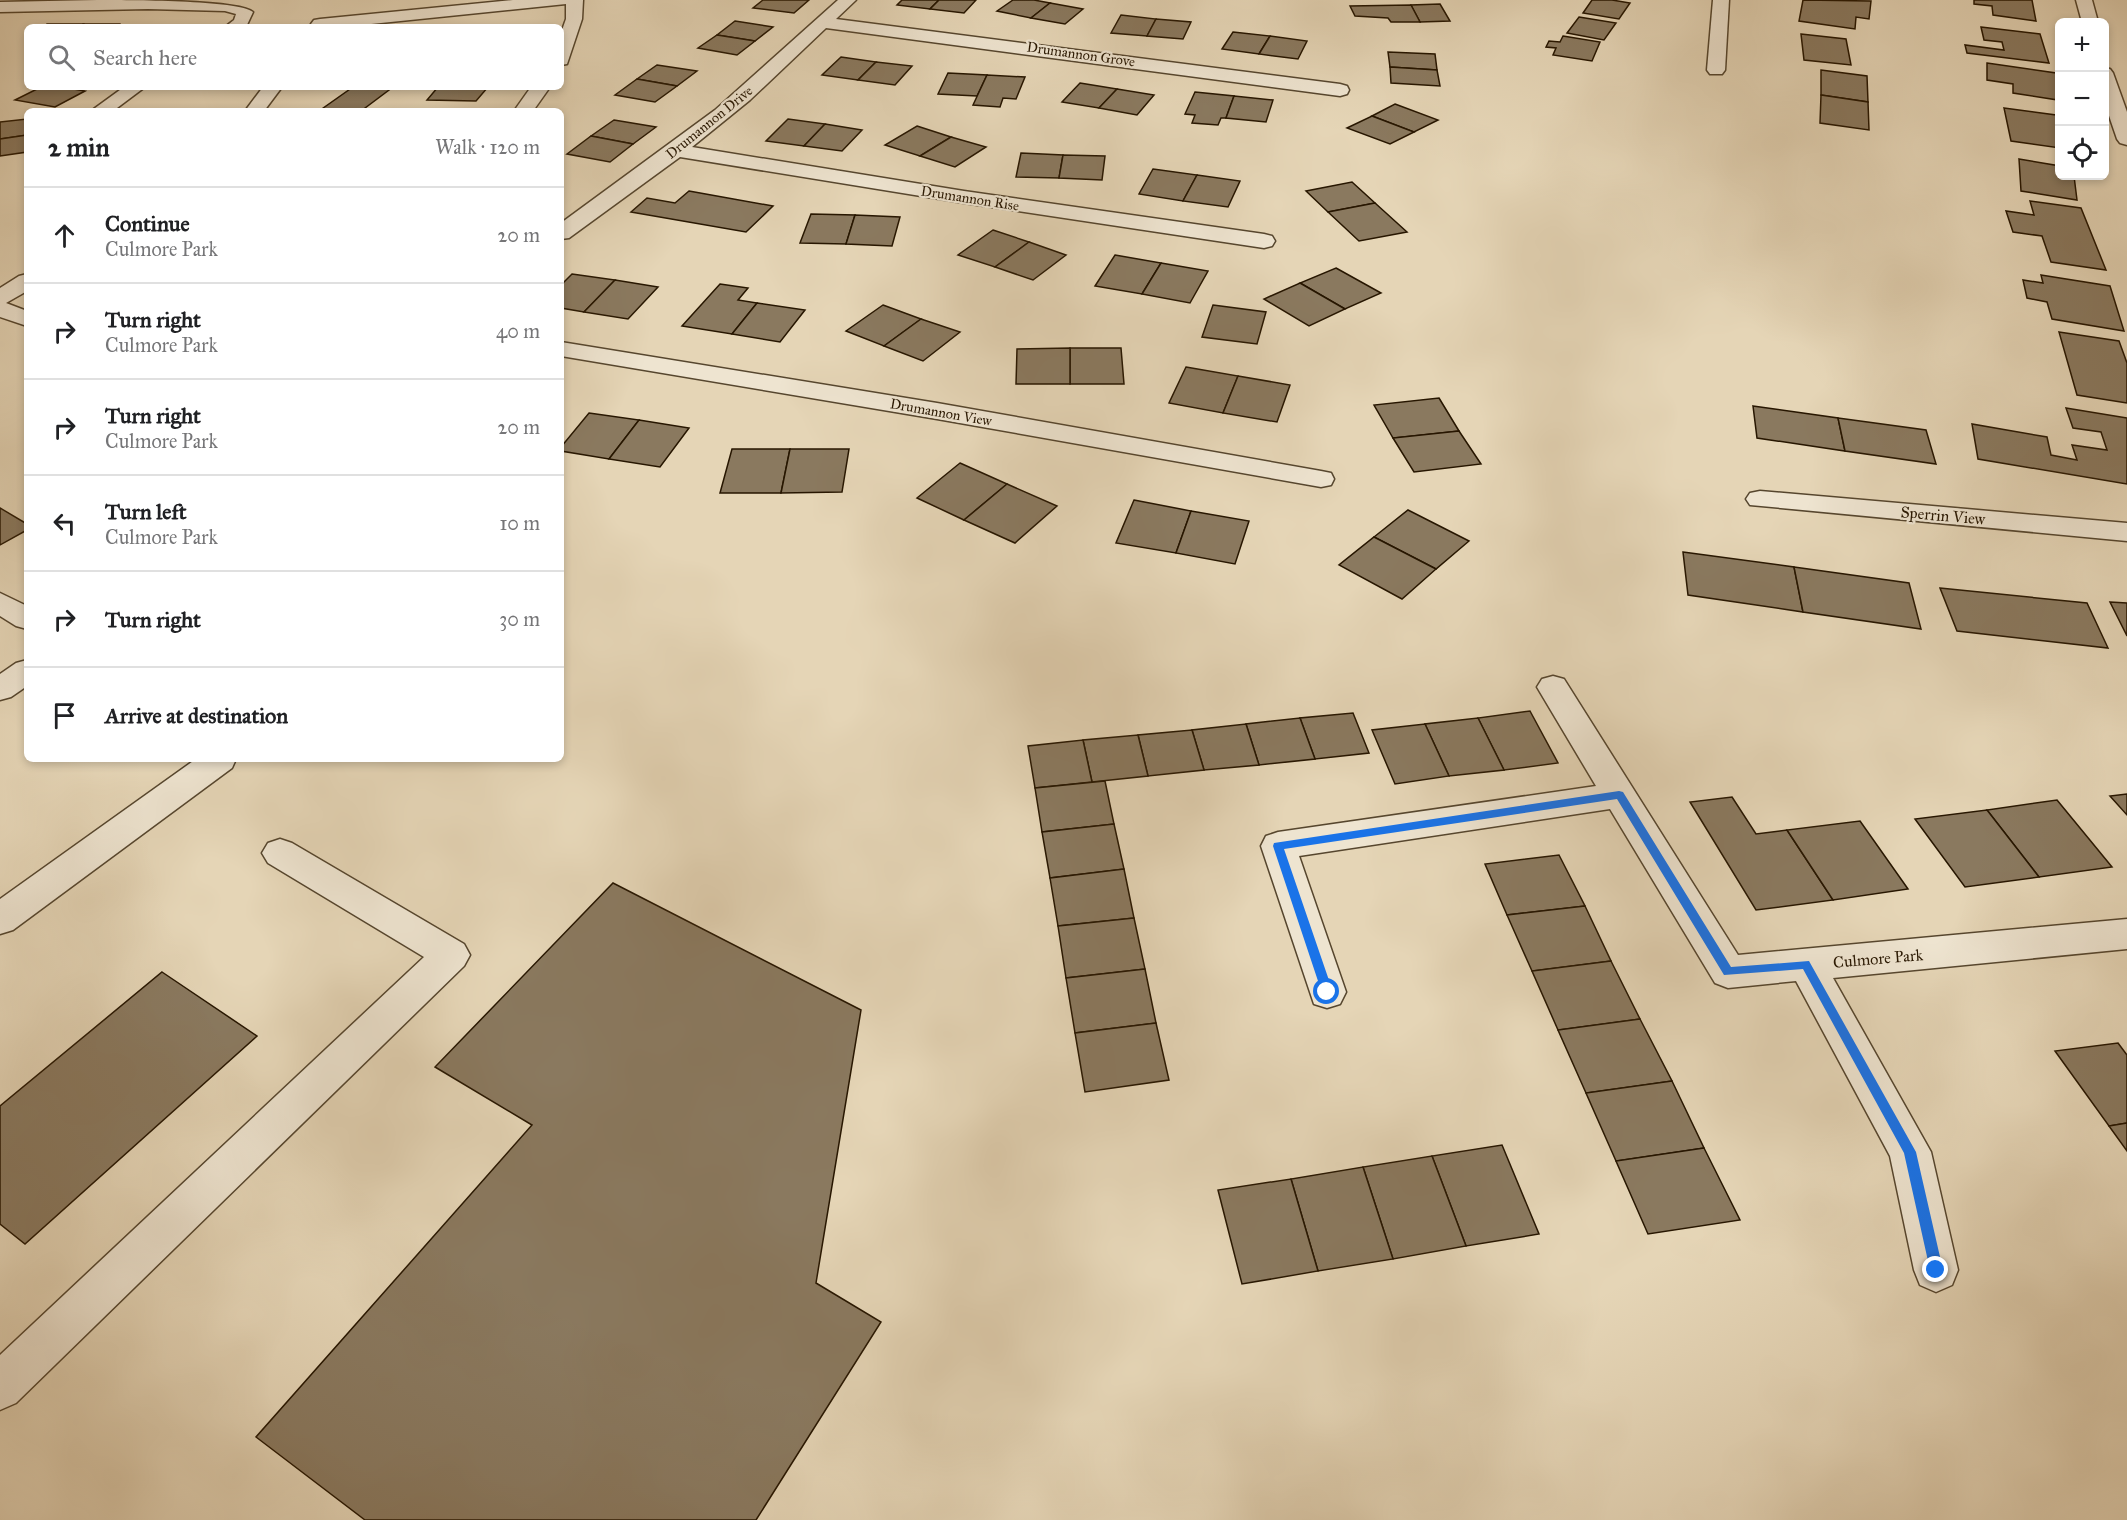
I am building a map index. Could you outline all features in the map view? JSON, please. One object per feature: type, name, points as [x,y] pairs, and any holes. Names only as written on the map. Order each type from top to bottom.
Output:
[{"type":"street","points":[[321,20],[459,5],[564,0]]},
{"type":"street","points":[[564,51],[574,19],[575,0]]},
{"type":"street","name":"Drumannon Drive","points":[[564,231],[676,150],[744,95],[821,22],[848,0]]},
{"type":"street","points":[[1716,70],[1721,0]]},
{"type":"street","points":[[2084,0],[2089,18]]},
{"type":"street","points":[[0,7],[148,4],[227,6],[245,12],[239,24]]},
{"type":"street","name":"Drumannon Grove","points":[[821,22],[1340,90]]},
{"type":"street","points":[[2109,87],[2127,138]]},
{"type":"street","points":[[104,108],[132,90]]},
{"type":"street","points":[[256,108],[271,90]]},
{"type":"street","points":[[525,108],[539,90]]},
{"type":"street","name":"Drumannon Rise","points":[[676,150],[964,197],[1264,241]]},
{"type":"street","points":[[0,298],[24,283]]},
{"type":"street","points":[[0,309],[24,318]]},
{"type":"street","name":"Drumannon View","points":[[564,349],[937,411],[1321,479]]},
{"type":"street","name":"Sperrin View","points":[[1760,499],[2127,532]]},
{"type":"street","points":[[0,603],[24,617]]},
{"type":"street","points":[[0,689],[24,673]]},
{"type":"street","name":"Culmore Park","points":[[1553,687],[1728,972],[2127,934]]},
{"type":"street","points":[[0,919],[216,762]]},
{"type":"street","points":[[1327,992],[1278,846],[1619,795]]},
{"type":"street","points":[[0,1386],[451,955],[280,853]]},
{"type":"street","points":[[1806,964],[1910,1152],[1936,1270]]},
{"type":"building","points":[[763,0],[809,0],[794,13],[753,8]]},
{"type":"building","points":[[902,0],[939,0],[930,9],[897,5]]},
{"type":"building","points":[[939,0],[976,0],[964,13],[930,9]]},
{"type":"building","points":[[1013,0],[1050,3],[1031,18],[997,11]]},
{"type":"building","points":[[1592,0],[1630,3],[1619,19],[1583,13]]},
{"type":"building","points":[[1803,0],[1871,1],[1869,19],[1856,17],[1855,29],[1799,21]]},
{"type":"building","points":[[1974,0],[2032,0],[2036,21],[1993,15],[1992,6],[1974,4]]},
{"type":"building","points":[[1050,3],[1083,9],[1065,24],[1031,18]]},
{"type":"building","points":[[1440,4],[1450,21],[1420,22],[1411,5]]},
{"type":"building","points":[[1411,5],[1420,22],[1391,22],[1388,18],[1355,16],[1350,6]]},
{"type":"building","points":[[1121,15],[1156,19],[1147,36],[1111,33]]},
{"type":"building","points":[[1579,17],[1616,23],[1604,40],[1567,33]]},
{"type":"building","points":[[1156,19],[1191,22],[1183,39],[1147,36]]},
{"type":"building","points":[[735,21],[773,27],[755,41],[717,35]]},
{"type":"building","points":[[1981,27],[2040,34],[2049,63],[1967,53],[1965,45],[2004,50],[2002,42],[1984,40]]},
{"type":"building","points":[[1233,32],[1270,36],[1259,54],[1222,49]]},
{"type":"building","points":[[1801,34],[1846,39],[1851,65],[1804,60]]},
{"type":"building","points":[[717,35],[755,41],[737,55],[698,48]]},
{"type":"building","points":[[1270,36],[1307,41],[1298,59],[1259,54]]},
{"type":"building","points":[[1563,36],[1600,42],[1592,61],[1553,55],[1556,48],[1546,47],[1549,41],[1560,42]]},
{"type":"building","points":[[1388,52],[1435,54],[1437,70],[1390,67]]},
{"type":"building","points":[[841,57],[876,62],[858,80],[822,75]]},
{"type":"building","points":[[876,62],[912,66],[895,85],[858,80]]},
{"type":"building","points":[[1987,63],[2055,73],[2055,100],[2013,93],[2013,84],[1987,80]]},
{"type":"building","points":[[657,65],[697,71],[677,86],[637,79]]},
{"type":"building","points":[[1390,67],[1437,70],[1440,86],[1391,83]]},
{"type":"building","points":[[1821,70],[1867,76],[1868,102],[1821,95]]},
{"type":"building","points":[[948,73],[987,75],[977,96],[938,94]]},
{"type":"building","points":[[987,75],[1025,77],[1016,99],[1003,98],[1000,107],[973,105]]},
{"type":"building","points":[[637,79],[677,86],[655,102],[615,95]]},
{"type":"building","points":[[1080,83],[1117,89],[1099,108],[1062,102]]},
{"type":"building","points":[[1117,89],[1154,95],[1137,115],[1099,108]]},
{"type":"building","points":[[35,90],[85,91],[55,107],[15,100]]},
{"type":"building","points":[[349,90],[389,90],[365,108],[323,108]]},
{"type":"building","points":[[435,90],[485,90],[476,101],[427,100]]},
{"type":"building","points":[[1195,92],[1234,96],[1226,118],[1221,118],[1218,125],[1192,123],[1195,115],[1185,114]]},
{"type":"building","points":[[1821,95],[1868,102],[1869,130],[1820,123]]},
{"type":"building","points":[[1234,96],[1273,100],[1266,122],[1226,118]]},
{"type":"building","points":[[1395,104],[1438,120],[1414,132],[1372,116]]},
{"type":"building","points":[[2004,108],[2055,115],[2055,147],[2011,141]]},
{"type":"building","points":[[1372,116],[1414,132],[1390,144],[1347,128]]},
{"type":"building","points":[[24,119],[24,135],[0,139],[0,122]]},
{"type":"building","points":[[788,119],[825,124],[804,146],[766,141]]},
{"type":"building","points":[[614,120],[656,127],[633,144],[591,136]]},
{"type":"building","points":[[825,124],[862,130],[842,151],[804,146]]},
{"type":"building","points":[[917,126],[951,137],[920,156],[885,145]]},
{"type":"building","points":[[24,135],[24,152],[0,156],[0,139]]},
{"type":"building","points":[[591,136],[633,144],[610,162],[567,154]]},
{"type":"building","points":[[951,137],[986,147],[955,167],[920,156]]},
{"type":"building","points":[[1021,153],[1063,155],[1059,178],[1016,177]]},
{"type":"building","points":[[1063,155],[1105,156],[1102,180],[1059,178]]},
{"type":"building","points":[[2019,159],[2055,165],[2055,180],[2074,180],[2077,200],[2021,191]]},
{"type":"building","points":[[1153,169],[1197,175],[1183,201],[1139,194]]},
{"type":"building","points":[[1197,175],[1240,181],[1228,207],[1183,201]]},
{"type":"building","points":[[1352,182],[1375,203],[1328,212],[1306,191]]},
{"type":"building","points":[[689,191],[773,206],[746,232],[631,212],[647,198],[675,203]]},
{"type":"building","points":[[2030,201],[2081,208],[2106,270],[2051,262],[2042,236],[2013,232],[2006,211],[2034,215]]},
{"type":"building","points":[[1375,203],[1407,232],[1359,241],[1328,212]]},
{"type":"building","points":[[811,214],[855,215],[846,244],[800,243]]},
{"type":"building","points":[[855,215],[900,217],[892,246],[846,244]]},
{"type":"building","points":[[993,230],[1029,242],[995,267],[958,255]]},
{"type":"building","points":[[1029,242],[1066,255],[1033,280],[995,267]]},
{"type":"building","points":[[1115,255],[1161,263],[1142,294],[1095,286]]},
{"type":"building","points":[[1161,263],[1208,271],[1190,303],[1142,294]]},
{"type":"building","points":[[1336,268],[1381,293],[1345,309],[1300,283]]},
{"type":"building","points":[[572,274],[615,280],[584,312],[564,309],[564,282]]},
{"type":"building","points":[[2041,275],[2110,286],[2124,331],[2052,319],[2047,302],[2027,298],[2023,280],[2043,283]]},
{"type":"building","points":[[615,280],[658,287],[628,319],[584,312]]},
{"type":"building","points":[[1300,283],[1345,309],[1309,326],[1264,299]]},
{"type":"building","points":[[720,284],[748,288],[738,300],[757,303],[732,334],[682,326]]},
{"type":"building","points":[[757,303],[805,310],[780,342],[732,334]]},
{"type":"building","points":[[883,305],[921,319],[884,346],[846,331]]},
{"type":"building","points":[[1213,305],[1266,312],[1257,344],[1202,337]]},
{"type":"building","points":[[921,319],[960,332],[923,361],[884,346]]},
{"type":"building","points":[[2059,332],[2119,341],[2127,363],[2127,403],[2077,395]]},
{"type":"building","points":[[1070,348],[1121,348],[1124,384],[1070,384]]},
{"type":"building","points":[[1070,348],[1070,384],[1016,384],[1017,349]]},
{"type":"building","points":[[1186,367],[1238,376],[1223,413],[1169,403]]},
{"type":"building","points":[[1238,376],[1290,385],[1277,422],[1223,413]]},
{"type":"building","points":[[1439,398],[1459,431],[1393,438],[1374,405]]},
{"type":"building","points":[[1753,406],[1838,418],[1845,451],[1757,438]]},
{"type":"building","points":[[2066,408],[2127,418],[2127,484],[1978,459],[1972,424],[2047,437],[2051,455],[2077,460],[2072,445],[2107,450],[2101,432],[2073,428]]},
{"type":"building","points":[[589,413],[639,420],[609,459],[564,452],[564,443]]},
{"type":"building","points":[[1838,418],[1926,430],[1936,464],[1845,451]]},
{"type":"building","points":[[639,420],[689,428],[660,467],[609,459]]},
{"type":"building","points":[[1459,431],[1481,464],[1414,472],[1393,438]]},
{"type":"building","points":[[732,449],[790,449],[781,493],[720,493]]},
{"type":"building","points":[[790,449],[849,449],[842,492],[781,493]]},
{"type":"building","points":[[960,463],[1007,484],[964,520],[917,498]]},
{"type":"building","points":[[1007,484],[1057,506],[1015,543],[964,520]]},
{"type":"building","points":[[1134,500],[1191,511],[1176,553],[1116,543]]},
{"type":"building","points":[[0,508],[24,522],[24,532],[0,545]]},
{"type":"building","points":[[1408,510],[1469,541],[1436,569],[1374,537]]},
{"type":"building","points":[[1191,511],[1249,521],[1235,564],[1176,553]]},
{"type":"building","points":[[1374,537],[1436,569],[1402,599],[1339,565]]},
{"type":"building","points":[[1683,552],[1794,567],[1803,612],[1688,595]]},
{"type":"building","points":[[1794,567],[1909,583],[1921,629],[1803,612]]},
{"type":"building","points":[[1940,588],[2087,603],[2108,648],[1957,631]]},
{"type":"building","points":[[2110,602],[2127,603],[2127,636]]},
{"type":"building","points":[[1530,711],[1558,763],[1504,770],[1478,718]]},
{"type":"building","points":[[1353,713],[1369,753],[1315,759],[1300,718]]},
{"type":"building","points":[[1300,718],[1315,759],[1259,765],[1246,724]]},
{"type":"building","points":[[1478,718],[1504,770],[1449,776],[1425,724]]},
{"type":"building","points":[[1246,724],[1259,765],[1204,770],[1192,730]]},
{"type":"building","points":[[1425,724],[1449,776],[1395,784],[1372,730]]},
{"type":"building","points":[[1192,730],[1204,770],[1148,776],[1138,735]]},
{"type":"building","points":[[1138,735],[1148,776],[1092,782],[1083,740]]},
{"type":"building","points":[[1083,740],[1092,782],[1035,788],[1028,746]]},
{"type":"building","points":[[1105,781],[1114,824],[1042,832],[1035,788]]},
{"type":"building","points":[[2127,794],[2127,815],[2110,796]]},
{"type":"building","points":[[1732,797],[1756,834],[1787,830],[1833,900],[1756,910],[1690,802]]},
{"type":"building","points":[[2057,800],[2112,867],[2039,877],[1987,810]]},
{"type":"building","points":[[1987,810],[2039,877],[1965,887],[1915,819]]},
{"type":"building","points":[[1860,821],[1908,889],[1833,900],[1787,830]]},
{"type":"building","points":[[1114,824],[1124,869],[1050,878],[1042,832]]},
{"type":"building","points":[[1559,855],[1585,906],[1507,915],[1485,864]]},
{"type":"building","points":[[1124,869],[1134,918],[1058,926],[1050,878]]},
{"type":"building","points":[[613,883],[861,1010],[816,1283],[881,1322],[756,1520],[365,1520],[256,1437],[532,1125],[435,1067]]},
{"type":"building","points":[[1585,906],[1611,961],[1532,971],[1507,915]]},
{"type":"building","points":[[1134,918],[1145,969],[1066,978],[1058,926]]},
{"type":"building","points":[[1611,961],[1640,1019],[1558,1030],[1532,971]]},
{"type":"building","points":[[1145,969],[1156,1023],[1075,1033],[1066,978]]},
{"type":"building","points":[[162,972],[257,1036],[25,1244],[0,1224],[0,1106]]},
{"type":"building","points":[[1640,1019],[1672,1081],[1586,1093],[1558,1030]]},
{"type":"building","points":[[1156,1023],[1169,1080],[1085,1092],[1075,1033]]},
{"type":"building","points":[[2118,1043],[2127,1055],[2127,1123],[2109,1126],[2055,1051]]},
{"type":"building","points":[[1672,1081],[1704,1148],[1616,1161],[1586,1093]]},
{"type":"building","points":[[2127,1123],[2127,1151],[2109,1126]]},
{"type":"building","points":[[1502,1145],[1539,1234],[1466,1246],[1432,1156]]},
{"type":"building","points":[[1704,1148],[1740,1220],[1648,1234],[1616,1161]]},
{"type":"building","points":[[1432,1156],[1466,1246],[1393,1259],[1363,1167]]},
{"type":"building","points":[[1363,1167],[1393,1259],[1318,1271],[1291,1179]]},
{"type":"building","points":[[1291,1179],[1318,1271],[1242,1284],[1218,1190]]},
{"type":"route","points":[[1327,992],[1278,846],[1619,795],[1728,972],[1806,964],[1910,1152],[1936,1270]]}]
